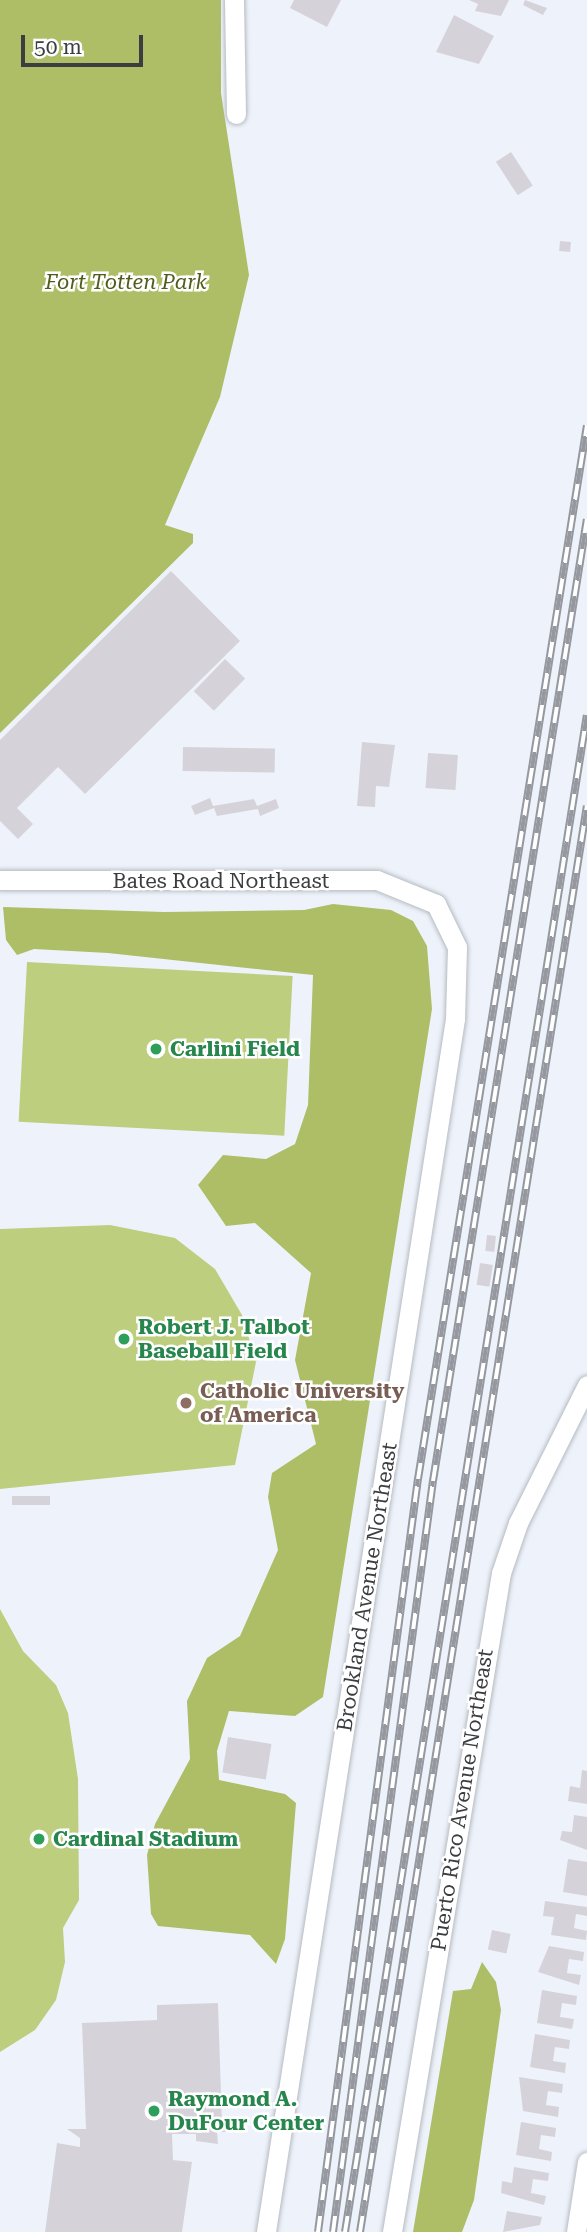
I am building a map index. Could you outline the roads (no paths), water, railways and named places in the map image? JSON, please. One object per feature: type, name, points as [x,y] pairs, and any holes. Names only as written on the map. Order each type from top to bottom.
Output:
[{"type":"street","points":[[233,0],[236,114]]},
{"type":"street","name":"Bates Road Northeast","points":[[0,880],[377,880],[436,904]]},
{"type":"street","name":"Brookland Avenue Northeast","points":[[266,2232],[455,1019],[457,947],[436,904]]},
{"type":"street","name":"Puerto Rico Avenue Northeast","points":[[392,2232],[501,1573],[518,1523],[587,1385]]},
{"type":"street","points":[[576,2232],[587,2162]]},
{"type":"railway","points":[[318,2232],[418,1479],[587,425]]},
{"type":"railway","points":[[333,2232],[433,1481],[587,519]]},
{"type":"railway","points":[[345,2232],[587,715]]},
{"type":"railway","points":[[360,2232],[587,806]]},
{"type":"place","name":"Carlini Field","points":[[156,1049]]},
{"type":"place","name":"Robert J. Talbot Baseball Field","points":[[124,1339]]},
{"type":"place","name":"Catholic University of America","points":[[186,1403]]},
{"type":"place","name":"Cardinal Stadium","points":[[39,1839]]},
{"type":"place","name":"Raymond A. DuFour Center","points":[[154,2111]]},
{"type":"park label","name":"Fort Totten Park","points":[[126,282]]}]
